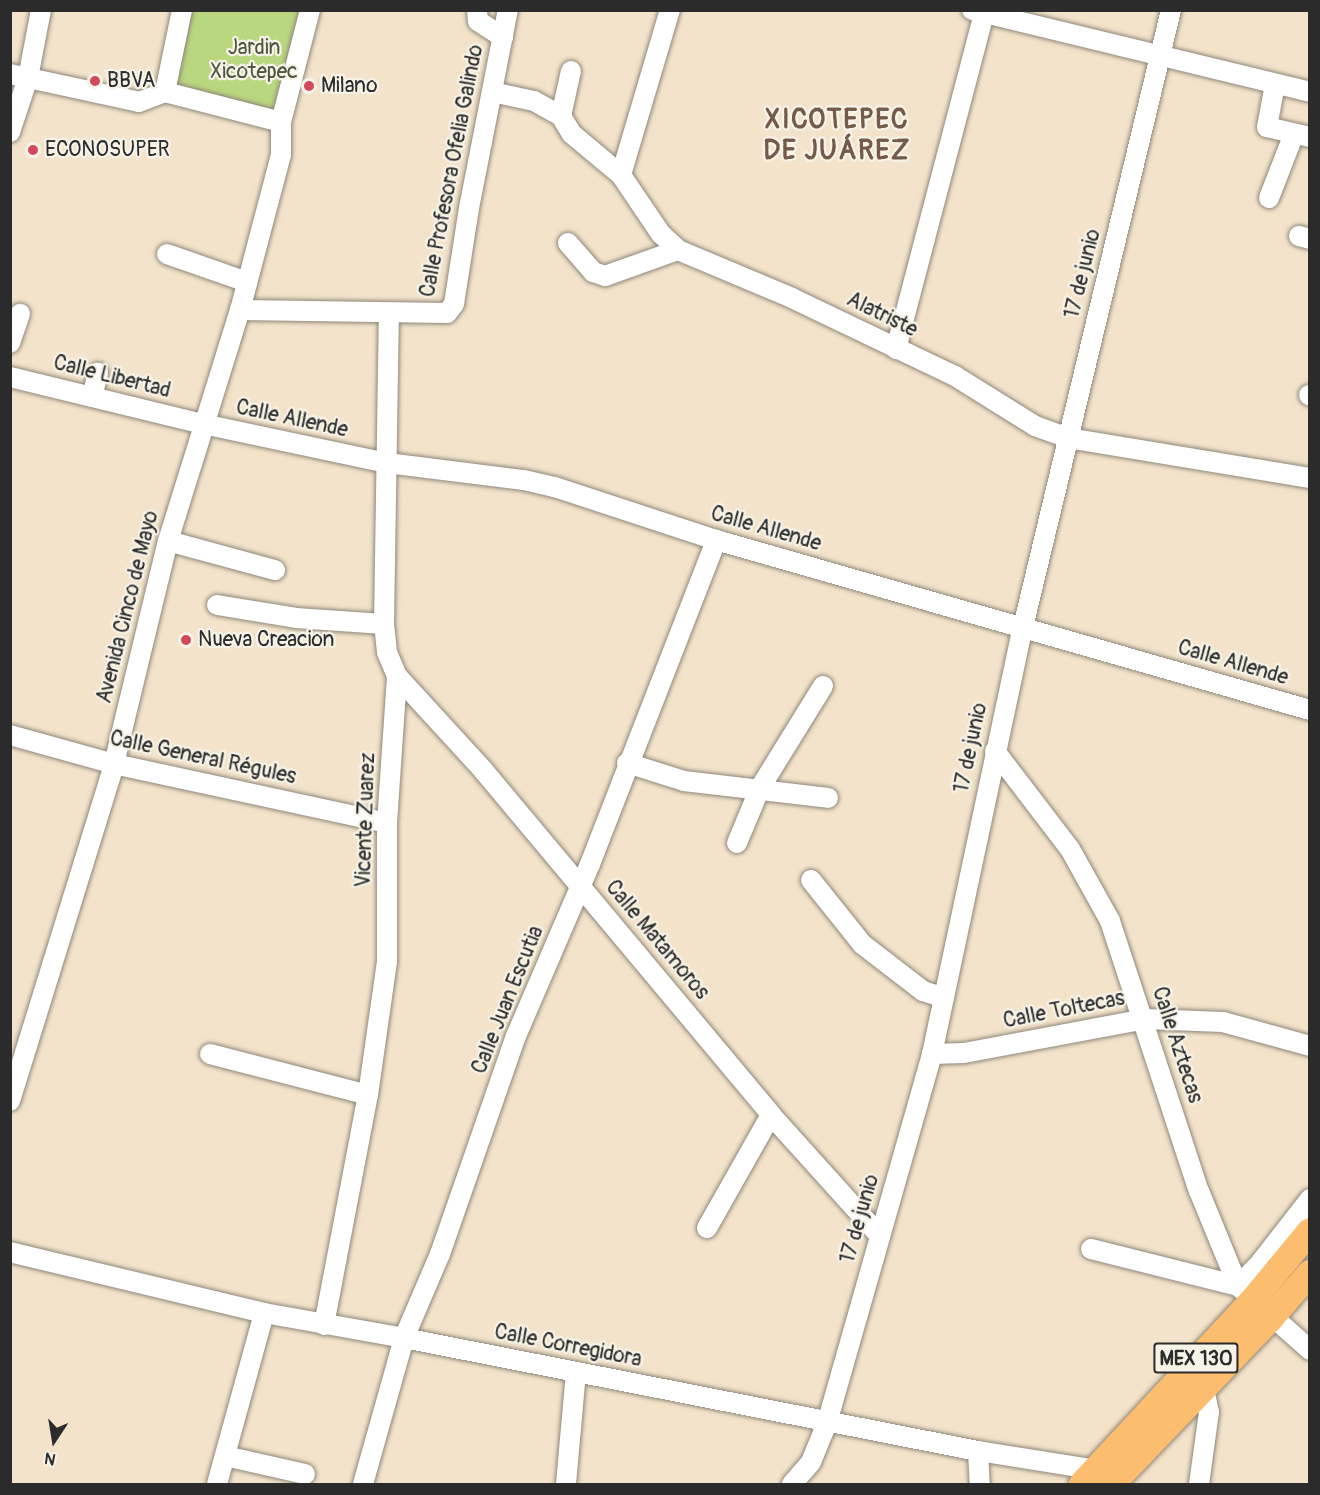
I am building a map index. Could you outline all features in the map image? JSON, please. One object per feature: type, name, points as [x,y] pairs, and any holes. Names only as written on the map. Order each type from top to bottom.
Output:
[{"type":"main road","name":"MEX 130","points":[[1101,1480],[1245,1293],[1310,1231]]},
{"type":"main road","name":"MEX 130","points":[[1101,1480],[1204,1389],[1310,1273]]},
{"type":"street","points":[[10,132],[19,76],[41,10]]},
{"type":"street","points":[[165,92],[182,10]]},
{"type":"street","name":"Avenida Cinco de Mayo","points":[[10,1101],[114,764],[168,542],[240,310],[281,154],[281,122],[310,10]]},
{"type":"street","points":[[477,10],[478,21],[503,37]]},
{"type":"street","name":"Calle Profesora Ofelia Galindo","points":[[240,310],[389,314],[447,313],[454,304],[508,10]]},
{"type":"street","points":[[621,175],[670,10]]},
{"type":"street","name":"17 de junio","points":[[792,1485],[811,1462],[827,1422],[932,1054],[1023,627],[1171,10]]},
{"type":"street","points":[[896,349],[978,12],[1310,92]]},
{"type":"street","points":[[561,116],[571,71]]},
{"type":"street","points":[[19,76],[139,102],[165,92],[281,122]]},
{"type":"street","points":[[1269,198],[1302,136],[1266,127],[1275,84]]},
{"type":"street","name":"Alatriste","points":[[492,92],[534,101],[561,116],[572,134],[621,175],[661,234],[678,250],[792,298],[955,376],[1035,426],[1068,438],[1310,478]]},
{"type":"street","points":[[568,243],[593,272],[605,276],[678,250]]},
{"type":"street","points":[[167,254],[247,282]]},
{"type":"street","points":[[10,343],[20,314]]},
{"type":"street","name":"Vicente Zuarez","points":[[324,1325],[368,1095],[387,961],[387,823],[397,676],[387,652],[384,624],[389,314]]},
{"type":"street","points":[[92,397],[98,373]]},
{"type":"street","name":"Calle Libertad","points":[[10,377],[203,424]]},
{"type":"street","name":"Calle Allende","points":[[203,424],[387,463],[524,480],[555,487],[716,540],[1310,710]]},
{"type":"street","name":"Calle Juan Escutia","points":[[363,1485],[404,1338],[440,1254],[516,1036],[580,885],[716,540]]},
{"type":"street","points":[[168,542],[274,570]]},
{"type":"street","points":[[216,605],[296,618],[384,624]]},
{"type":"street","name":"Calle Matamoros","points":[[397,676],[483,770],[771,1115],[880,1236]]},
{"type":"street","points":[[737,843],[760,788],[823,686]]},
{"type":"street","name":"Calle General Régules","points":[[10,735],[114,764],[387,823]]},
{"type":"street","name":"Calle Aztecas","points":[[995,751],[1070,849],[1110,921],[1145,1019],[1199,1191],[1245,1293],[1310,1350]]},
{"type":"street","points":[[627,763],[684,781],[760,788],[828,798]]},
{"type":"street","points":[[811,880],[862,944],[923,991],[944,998]]},
{"type":"street","name":"Calle Toltecas","points":[[932,1054],[964,1053],[1145,1019],[1223,1022],[1310,1046]]},
{"type":"street","points":[[210,1054],[368,1095]]},
{"type":"street","points":[[707,1228],[771,1115]]},
{"type":"street","points":[[1091,1249],[1245,1293],[1261,1262],[1310,1199]]},
{"type":"street","name":"Calle Corregidora","points":[[10,1252],[264,1313],[404,1338],[978,1451],[1101,1480]]},
{"type":"street","points":[[217,1485],[264,1313]]},
{"type":"street","points":[[1186,1369],[1204,1389],[1209,1412],[1199,1485]]},
{"type":"street","points":[[566,1485],[576,1372]]},
{"type":"street","points":[[978,1451],[980,1485]]},
{"type":"street","points":[[225,1456],[305,1474]]},
{"type":"green space","name":"Jardin Xicotepec","points":[[190,11],[319,11],[291,120],[172,92]]},
{"type":"place","name":"BBVA","points":[[95,81]]},
{"type":"place","name":"Milano","points":[[309,86]]},
{"type":"place","name":"ECONOSUPER","points":[[33,150]]},
{"type":"place","name":"Nueva Creacion","points":[[186,640]]},
{"type":"district","name":"XICOTEPEC DE JUÁREZ","points":[[837,134]]}]
